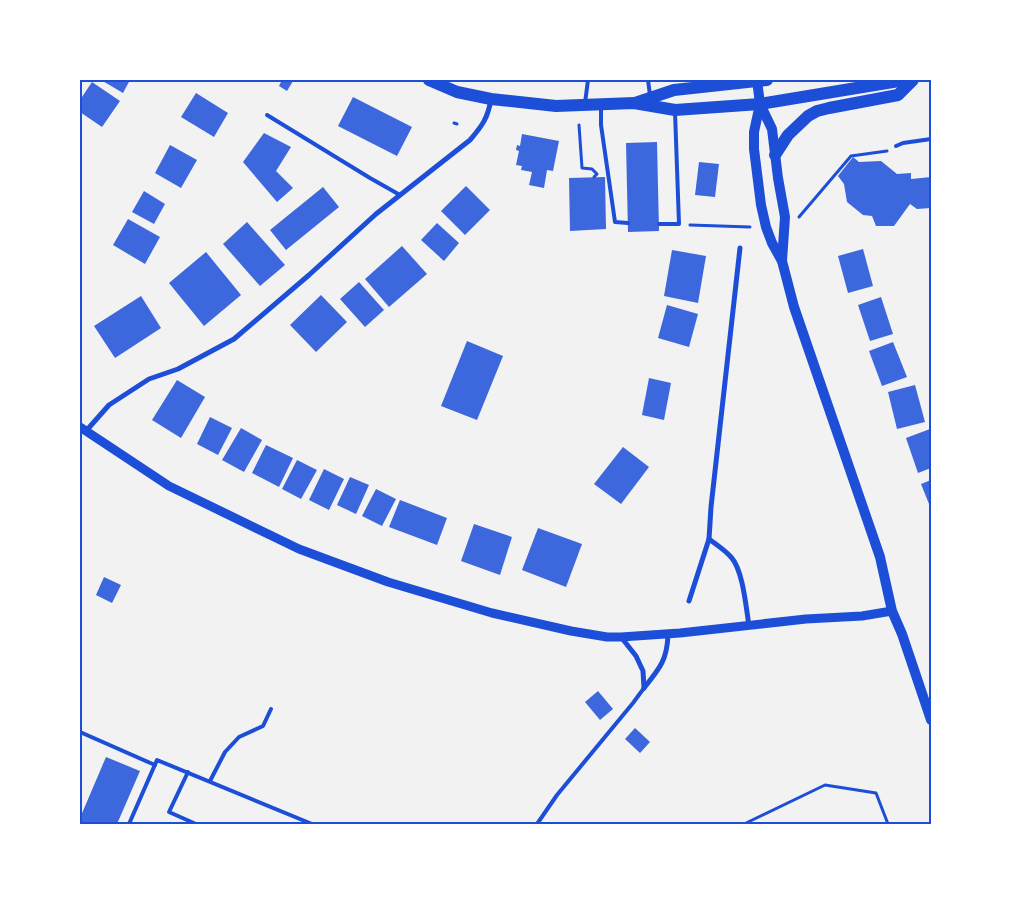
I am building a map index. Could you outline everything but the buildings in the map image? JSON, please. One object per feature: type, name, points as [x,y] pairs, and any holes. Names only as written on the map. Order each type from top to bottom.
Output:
[{"type":"main road","points":[[429,80],[457,92],[491,99],[556,106],[634,103],[675,110],[760,104],[905,80]]},
{"type":"main road","points":[[634,103],[674,90],[760,80],[760,104],[754,132],[754,149],[761,206],[766,226],[772,243],[782,261],[794,306],[880,556],[892,611],[902,634],[931,720]]},
{"type":"main road","points":[[775,155],[788,135],[808,116],[817,111],[898,95],[913,80]]},
{"type":"main road","points":[[760,104],[772,129],[785,217],[782,261]]},
{"type":"street","points":[[491,99],[487,115],[481,127],[470,140],[376,214],[310,275],[234,338],[178,369],[149,379],[109,405],[83,429],[169,486],[299,549],[388,582],[492,613],[571,631],[607,637],[621,637],[668,634],[806,619],[862,616],[892,611]]},
{"type":"street","points":[[689,601],[710,539],[711,507],[740,248]]},
{"type":"street","points":[[710,539],[726,552],[736,564],[749,626]]},
{"type":"street","points":[[644,688],[660,668],[668,648],[668,634]]},
{"type":"street","points":[[621,637],[636,656],[643,671],[644,688]]},
{"type":"lane","points":[[585,105],[588,80]]},
{"type":"lane","points":[[648,80],[650,97]]},
{"type":"lane","points":[[601,104],[601,125],[616,222],[628,223]]},
{"type":"lane","points":[[659,224],[680,224],[675,110]]},
{"type":"lane","points":[[267,115],[400,195]]},
{"type":"lane","points":[[896,146],[903,143],[931,139]]},
{"type":"lane","points":[[537,824],[644,688]]},
{"type":"lane","points":[[210,781],[225,752],[239,737],[263,726],[271,709]]},
{"type":"lane","points":[[80,732],[154,765]]},
{"type":"lane","points":[[129,824],[157,760],[312,824]]},
{"type":"lane","points":[[188,772],[169,812],[196,824]]},
{"type":"path","points":[[579,125],[582,168],[592,169],[597,174],[594,177]]},
{"type":"path","points":[[800,217],[852,156],[890,151],[896,146]]},
{"type":"path","points":[[680,224],[737,228],[750,227]]},
{"type":"path","points":[[744,824],[825,785],[876,793],[888,824]]}]
